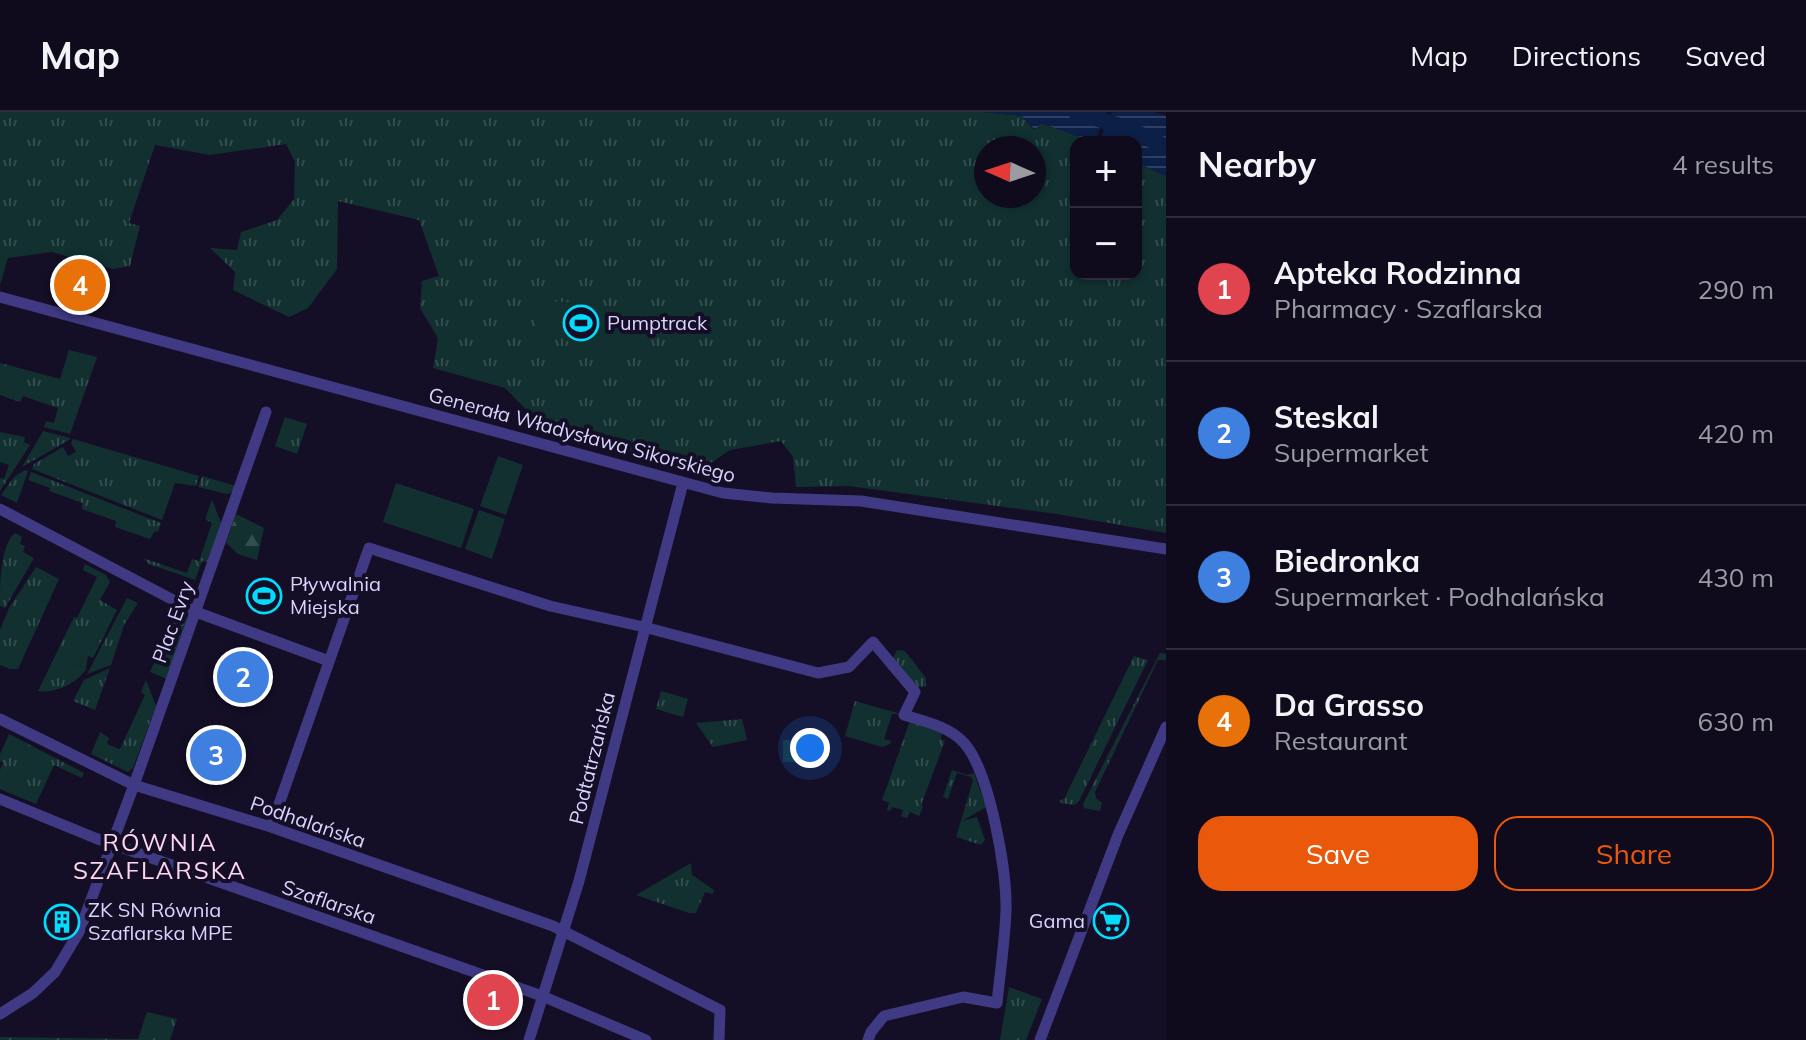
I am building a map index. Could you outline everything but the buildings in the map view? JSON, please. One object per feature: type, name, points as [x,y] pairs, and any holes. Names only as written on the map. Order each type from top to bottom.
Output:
[{"type":"street","name":"Generała Władysława Sikorskiego","points":[[0,297],[683,483],[749,497],[861,501],[1166,549]]},
{"type":"street","name":"Plac Evry","points":[[0,1014],[33,993],[55,972],[71,948],[134,785],[266,412]]},
{"type":"street","name":"Podtatrzańska","points":[[529,1040],[579,881],[683,483]]},
{"type":"street","points":[[0,509],[196,612],[329,661]]},
{"type":"street","points":[[271,827],[369,548],[550,606],[644,627],[818,673],[849,667],[873,642],[915,692],[904,715],[932,724],[957,737],[980,766],[1000,851],[1006,909],[997,1003],[963,997],[884,1016],[868,1040]]},
{"type":"street","name":"Podhalańska","points":[[0,719],[134,785],[271,827],[564,931],[720,1010],[719,1040]]},
{"type":"street","points":[[1040,1040],[1122,826],[1166,727]]},
{"type":"street","name":"Szaflarska","points":[[0,799],[112,844],[542,996],[646,1040]]},
{"type":"green space","points":[[0,112],[982,112],[1022,116],[1034,130],[1041,123],[1077,136],[1070,136],[1070,280],[1142,280],[1142,165],[1166,176],[1166,533],[1057,514],[849,486],[796,487],[793,457],[781,441],[730,450],[699,471],[549,433],[505,388],[433,368],[438,338],[420,308],[422,281],[439,276],[419,220],[338,201],[337,269],[308,308],[289,317],[233,290],[235,272],[210,248],[237,250],[241,232],[277,220],[294,199],[295,162],[286,144],[210,155],[155,145],[129,223],[140,226],[130,266],[113,269],[52,252],[8,258],[0,285]]},
{"type":"green space","name":"Pumptrack","points":[[542,300],[620,307],[637,341],[631,348],[580,347],[537,327],[533,318]]},
{"type":"green space","points":[[69,350],[97,357],[70,434],[44,427],[46,421],[54,423],[58,408],[23,396],[20,402],[0,395],[0,363],[60,379]]},
{"type":"green space","points":[[285,417],[307,424],[297,454],[275,446]]},
{"type":"green space","points":[[43,431],[70,438],[22,467]]},
{"type":"green space","points":[[0,432],[25,437],[24,442],[30,445],[0,491],[0,478],[4,479],[9,465],[0,462]]},
{"type":"green space","points":[[73,439],[199,476],[196,486],[175,483],[162,520],[32,469],[34,464],[63,447],[68,456],[76,452],[71,443]]},
{"type":"green space","points":[[498,456],[523,465],[506,515],[480,506]]},
{"type":"green space","points":[[28,471],[17,503],[1,495],[14,477]]},
{"type":"green space","points":[[31,472],[161,523],[158,532],[155,531],[150,539],[115,527],[116,521],[82,509],[83,503],[28,480]]},
{"type":"green space","points":[[202,476],[236,486],[233,492],[227,494],[198,487]]},
{"type":"green space","points":[[396,483],[474,509],[461,548],[383,522]]},
{"type":"green space","points":[[212,500],[222,525],[209,562],[202,561],[195,580],[149,564],[143,558],[187,573],[192,559],[199,561],[212,523],[205,519]]},
{"type":"green space","points":[[479,510],[505,519],[492,559],[465,549]]},
{"type":"green space","points":[[236,514],[264,528],[257,560],[238,554],[226,543]]},
{"type":"green space","points":[[15,533],[22,537],[20,544],[25,546],[23,552],[34,558],[5,608],[0,606],[2,566],[6,547]]},
{"type":"green space","points":[[85,564],[106,575],[110,582],[100,600],[117,610],[93,658],[88,656],[88,649],[73,664],[86,669],[82,674],[58,689],[38,691],[97,577],[83,570]]},
{"type":"green space","points":[[36,567],[59,579],[18,669],[10,669],[0,665],[0,630],[9,608]]},
{"type":"green space","points":[[127,598],[138,603],[124,625],[111,665],[87,674]]},
{"type":"green space","points":[[180,612],[186,615],[188,623],[167,679],[150,672]]},
{"type":"green space","points":[[76,644],[89,649],[86,669],[73,664]]},
{"type":"green space","points":[[897,650],[905,651],[926,678],[926,686],[917,688],[892,660]]},
{"type":"green space","points":[[1160,653],[1166,654],[1166,660],[1158,660],[1095,792],[1102,803],[1100,811],[1084,808],[1083,804]]},
{"type":"green space","points":[[1134,656],[1148,660],[1079,801],[1075,805],[1061,803],[1060,800],[1064,799]]},
{"type":"green space","points":[[110,668],[95,710],[73,701],[84,680]]},
{"type":"green space","points":[[146,680],[156,706],[133,768],[128,772],[91,754],[100,732],[109,738],[107,744],[120,749],[145,695],[141,692]]},
{"type":"green space","points":[[661,691],[688,699],[683,717],[656,709]]},
{"type":"green space","points":[[855,701],[901,714],[892,714],[884,739],[891,741],[890,744],[882,747],[845,736]]},
{"type":"green space","points":[[742,719],[747,740],[713,747],[696,723]]},
{"type":"green space","points":[[910,721],[942,732],[941,739],[945,741],[919,816],[910,812],[907,818],[901,816],[903,810],[892,807],[890,811],[887,810],[889,803],[882,800]]},
{"type":"green space","points":[[9,734],[84,773],[82,778],[54,765],[36,804],[0,789],[3,763],[0,754]]},
{"type":"green space","points":[[783,740],[822,741],[821,763],[783,762]]},
{"type":"green space","points":[[952,770],[967,775],[974,773],[986,807],[962,821],[977,817],[985,840],[981,845],[956,837],[973,781],[971,777],[957,773],[948,799],[943,797]]},
{"type":"green space","points":[[691,863],[692,875],[714,890],[713,894],[705,892],[696,913],[636,895]]},
{"type":"green space","points":[[1009,987],[1042,999],[1026,1040],[1000,1040]]},
{"type":"green space","points":[[147,1012],[177,1019],[170,1040],[0,1040],[0,1037],[138,1039]]},
{"type":"water","points":[[982,112],[1107,112],[1097,136],[1077,136],[1041,123],[1035,130],[1022,116]]},
{"type":"water","points":[[1112,112],[1154,112],[1166,116],[1166,176],[1142,165],[1142,136],[1102,136]]},
{"type":"waterway","points":[[1076,112],[1129,129],[1166,147]]},
{"type":"place","name":"Da Grasso","points":[[80,285]]},
{"type":"place","name":"Pumptrack","points":[[581,323]]},
{"type":"place","name":"Pływalnia Miejska","points":[[264,596]]},
{"type":"place","name":"Steskal","points":[[243,677]]},
{"type":"place","name":"Biedronka","points":[[216,755]]},
{"type":"place","name":"Gama","points":[[1111,921]]},
{"type":"place","name":"ZK SN Równia Szaflarska MPE","points":[[62,922]]},
{"type":"place","name":"Apteka Rodzinna","points":[[493,1000]]},
{"type":"district","name":"RÓWNIA SZAFLARSKA","points":[[160,857]]}]
